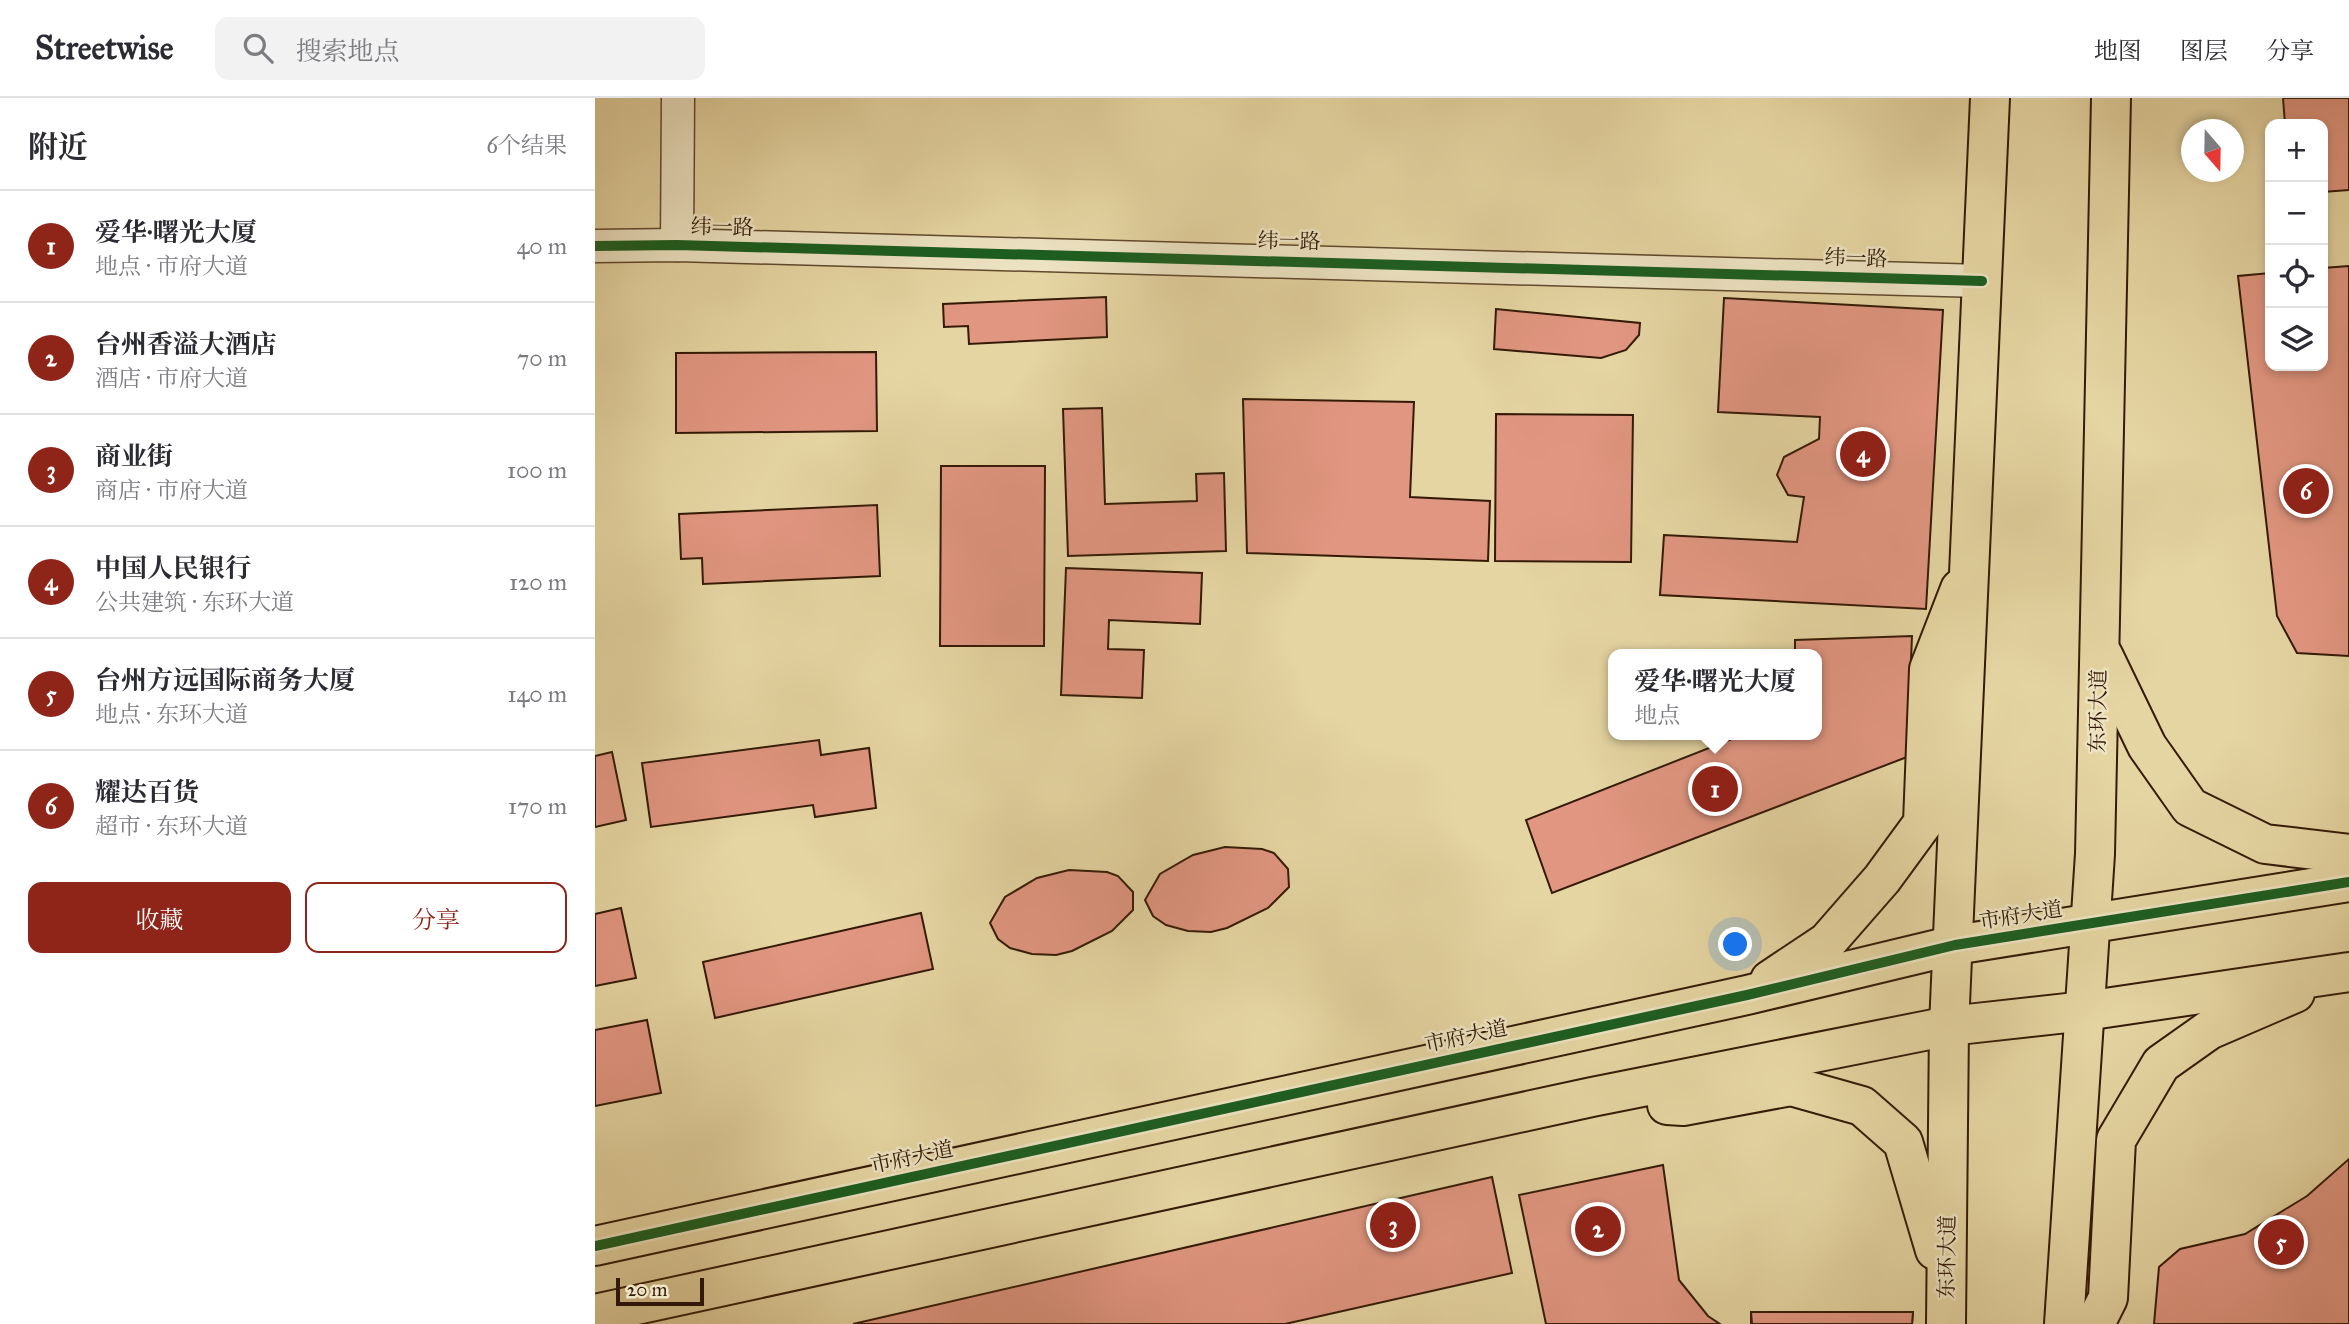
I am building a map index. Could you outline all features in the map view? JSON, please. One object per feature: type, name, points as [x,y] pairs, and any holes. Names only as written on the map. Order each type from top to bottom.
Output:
[{"type":"main road","name":"东环大道","points":[[1946,1306],[1949,1026],[1955,945],[1990,98]]},
{"type":"main road","name":"东环大道","points":[[2064,1324],[2091,923],[2100,648],[2111,98]]},
{"type":"main road","points":[[1747,995],[1827,942],[1882,879],[1923,823],[1929,669],[1971,561]]},
{"type":"main road","points":[[2100,648],[2147,746],[2190,807],[2266,844],[2349,854]]},
{"type":"main road","name":"市府大道","points":[[595,1246],[1747,995],[1955,945],[2349,882]]},
{"type":"main road","points":[[595,1314],[1592,1097],[1949,1026],[2085,1011],[2344,972]]},
{"type":"main road","points":[[2095,1324],[2108,1298],[2116,1140],[2161,1064],[2209,1030],[2344,972]]},
{"type":"main road","points":[[1592,1097],[1683,1106],[1791,1086],[1862,1106],[1903,1142],[1946,1306]]},
{"type":"street","points":[[677,245],[678,98]]},
{"type":"street","name":"纬一路","points":[[595,246],[677,245],[1982,281]]},
{"type":"building","points":[[2283,98],[2349,98],[2349,190],[2328,192],[2328,119],[2285,119]]},
{"type":"building","points":[[2349,266],[2349,656],[2297,653],[2277,616],[2238,276],[2265,273],[2265,371],[2328,371],[2328,268]]},
{"type":"building","points":[[1106,297],[1107,337],[969,344],[968,326],[944,327],[943,304]]},
{"type":"building","points":[[1724,298],[1943,310],[1926,609],[1660,595],[1664,535],[1797,542],[1804,497],[1788,495],[1777,475],[1784,457],[1819,439],[1820,417],[1718,412]]},
{"type":"building","points":[[1496,309],[1640,323],[1639,335],[1626,350],[1601,358],[1494,349]]},
{"type":"building","points":[[876,352],[877,431],[676,433],[676,353]]},
{"type":"building","points":[[1243,399],[1414,402],[1410,497],[1490,501],[1488,561],[1247,553]]},
{"type":"building","points":[[1102,408],[1105,504],[1197,501],[1196,474],[1224,473],[1226,551],[1068,556],[1063,409]]},
{"type":"building","points":[[1496,414],[1633,415],[1631,562],[1495,561]]},
{"type":"building","points":[[941,466],[1045,466],[1044,646],[940,646]]},
{"type":"building","points":[[877,505],[880,576],[703,584],[702,558],[681,559],[679,514]]},
{"type":"building","points":[[1066,568],[1202,573],[1200,624],[1109,620],[1108,649],[1144,650],[1142,698],[1061,695]]},
{"type":"building","points":[[1912,636],[1907,757],[1552,893],[1526,820],[1729,740],[1822,740],[1822,649],[1795,649],[1795,640]]},
{"type":"building","points":[[819,740],[821,755],[869,748],[876,808],[815,817],[813,805],[651,827],[642,763]]},
{"type":"building","points":[[612,752],[626,820],[595,827],[595,756]]},
{"type":"building","points":[[1225,847],[1262,849],[1274,853],[1288,869],[1289,887],[1268,908],[1227,928],[1211,932],[1188,931],[1166,925],[1153,916],[1145,900],[1160,874],[1193,855]]},
{"type":"building","points":[[1069,870],[1107,872],[1118,876],[1133,892],[1133,910],[1112,931],[1072,951],[1056,955],[1032,954],[1010,948],[998,939],[990,923],[1005,897],[1037,878]]},
{"type":"building","points":[[621,908],[636,978],[595,986],[595,914]]},
{"type":"building","points":[[921,913],[933,969],[715,1018],[703,962]]},
{"type":"building","points":[[647,1020],[661,1093],[595,1106],[595,1030]]},
{"type":"building","points":[[2349,1159],[2349,1324],[2154,1324],[2159,1267],[2180,1249],[2245,1234],[2307,1196]]},
{"type":"building","points":[[1663,1165],[1679,1280],[1708,1316],[1720,1324],[1546,1324],[1519,1195]]},
{"type":"building","points":[[1492,1177],[1512,1273],[1285,1324],[853,1324]]},
{"type":"building","points":[[1751,1312],[1913,1312],[1912,1324],[1751,1324]]},
{"type":"building","points":[[1751,1312],[1913,1312],[1912,1324],[1752,1324]]},
{"type":"cycle path","points":[[595,246],[677,245],[1982,281]]},
{"type":"cycle path","points":[[595,1246],[1747,995],[1955,945],[2349,882]]},
{"type":"place","name":"中国人民银行","points":[[1863,454]]},
{"type":"place","name":"耀达百货","points":[[2306,491]]},
{"type":"place","name":"爱华·曙光大厦","points":[[1715,789]]},
{"type":"place","name":"商业街","points":[[1393,1225]]},
{"type":"place","name":"台州香溢大酒店","points":[[1598,1229]]},
{"type":"place","name":"台州方远国际商务大厦","points":[[2281,1242]]}]
